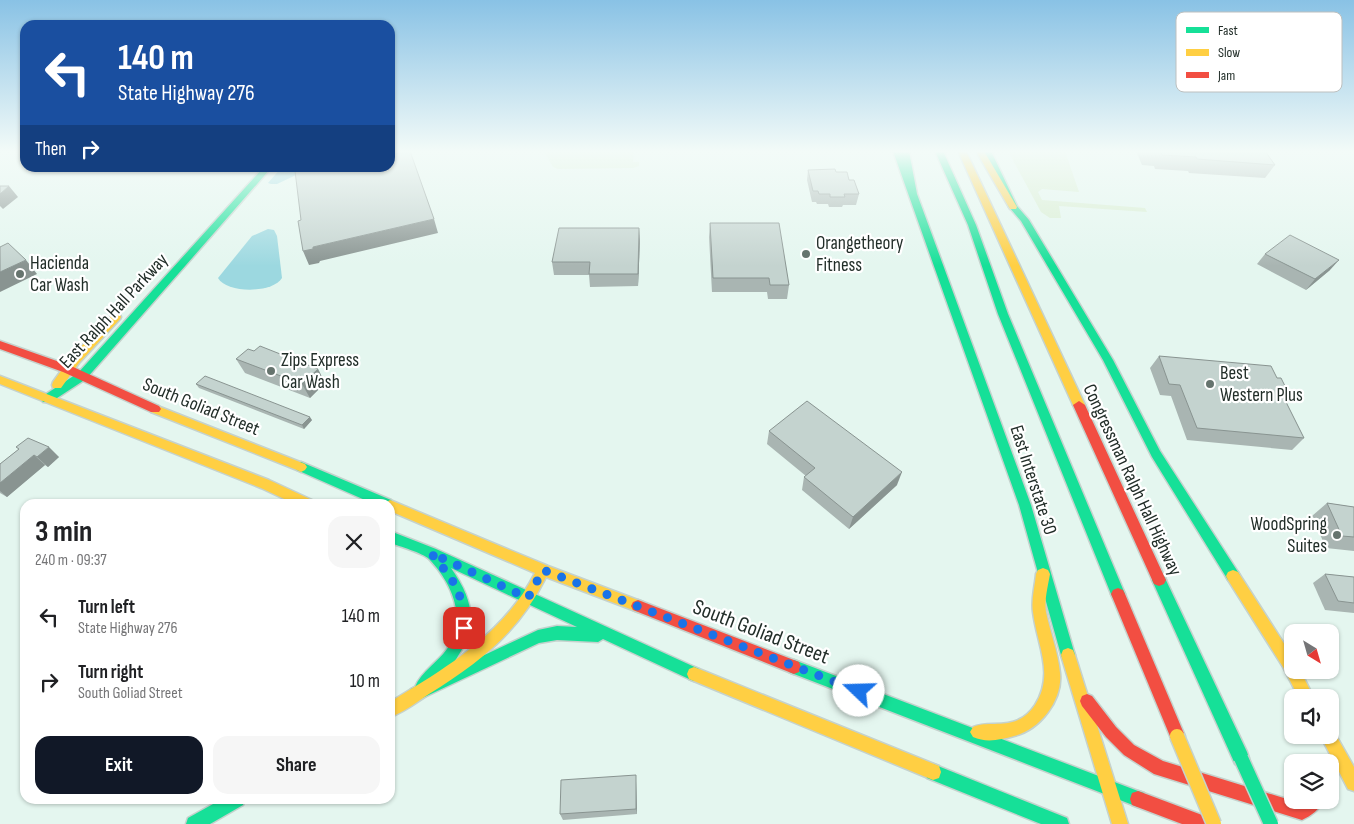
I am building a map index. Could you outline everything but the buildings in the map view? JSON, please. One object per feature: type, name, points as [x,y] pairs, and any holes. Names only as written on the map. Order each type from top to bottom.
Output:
[{"type":"main road","name":"East Ralph Hall Parkway","points":[[47,399],[82,376],[247,189]]},
{"type":"main road","name":"East Interstate 30","points":[[912,189],[1025,505],[1076,687],[1120,824]]},
{"type":"main road","points":[[956,189],[972,225],[1003,314],[1214,824]]},
{"type":"main road","name":"Congressman Ralph Hall Highway","points":[[980,189],[1226,725],[1245,754],[1271,824]]},
{"type":"main road","points":[[1003,189],[1013,207],[1025,220],[1108,360],[1156,454],[1288,662],[1302,689]]},
{"type":"main road","points":[[1005,189],[1013,207]]},
{"type":"main road","points":[[228,192],[244,193]]},
{"type":"main road","points":[[190,235],[206,236]]},
{"type":"main road","name":"East Ralph Hall Parkway","points":[[47,399],[67,369],[124,309]]},
{"type":"main road","name":"South Goliad Street","points":[[0,345],[67,369],[173,416],[377,499]]},
{"type":"main road","points":[[0,380],[156,443],[265,484],[297,499]]},
{"type":"main road","points":[[156,443],[163,438],[176,435]]},
{"type":"main road","points":[[229,457],[269,473]]},
{"type":"main road","points":[[282,473],[294,464]]},
{"type":"main road","name":"South Goliad Street","points":[[395,507],[543,570],[1204,824]]},
{"type":"main road","points":[[395,538],[722,687],[1061,824]]},
{"type":"main road","points":[[416,694],[456,650],[464,628],[463,603],[457,587],[431,553]]},
{"type":"main road","points":[[395,707],[416,694],[483,645],[511,618],[528,598],[543,570]]},
{"type":"main road","points":[[965,731],[998,734],[1021,727],[1036,716],[1049,696],[1053,674],[1039,610],[1044,574]]},
{"type":"main road","points":[[416,694],[538,637],[556,633],[611,636]]},
{"type":"main road","points":[[1076,687],[1111,732],[1129,750],[1160,768],[1284,806]]},
{"type":"main road","points":[[1332,744],[1354,783]]},
{"type":"main road","points":[[1273,789],[1290,824]]},
{"type":"main road","points":[[194,824],[228,804]]},
{"type":"main road","points":[[1292,809],[1302,812],[1306,809]]},
{"type":"green space","points":[[1029,189],[1041,189],[1038,192],[1042,200],[1145,208],[1147,212],[1059,206],[1061,218],[1050,218],[1041,212]]},
{"type":"green space","points":[[1048,189],[1078,189],[1079,192]]},
{"type":"water","points":[[268,229],[274,230],[277,236],[282,278],[269,287],[249,290],[230,287],[223,283],[218,278],[252,236]]},
{"type":"traffic: fast","points":[[47,399],[82,376],[248,189]]},
{"type":"traffic: fast","points":[[911,189],[1025,505],[1068,655]]},
{"type":"traffic: fast","points":[[956,189],[972,225],[1003,314],[1118,594]]},
{"type":"traffic: fast","points":[[1005,189],[1013,207],[1025,220],[1108,360],[1156,454],[1233,576]]},
{"type":"traffic: fast","points":[[301,467],[375,499]]},
{"type":"traffic: fast","points":[[395,539],[431,553],[694,674]]},
{"type":"traffic: fast","points":[[422,687],[452,654],[460,639],[464,625],[464,610],[459,594],[434,556]]},
{"type":"traffic: fast","points":[[1159,580],[1241,758]]},
{"type":"traffic: fast","points":[[416,694],[538,637],[557,633],[598,635]]},
{"type":"traffic: fast","points":[[794,667],[1138,799]]},
{"type":"traffic: fast","points":[[1241,758],[1271,824]]},
{"type":"traffic: fast","points":[[933,772],[1061,824]]},
{"type":"traffic: fast","points":[[194,824],[228,804]]},
{"type":"traffic: slow","points":[[980,189],[1079,405]]},
{"type":"traffic: slow","points":[[1003,189],[1013,207]]},
{"type":"traffic: slow","points":[[57,385],[75,360],[116,317]]},
{"type":"traffic: slow","points":[[0,380],[265,484],[297,499]]},
{"type":"traffic: slow","points":[[155,409],[301,467]]},
{"type":"traffic: slow","points":[[395,507],[543,570],[638,606]]},
{"type":"traffic: slow","points":[[395,707],[466,661],[501,632],[529,597],[543,570]]},
{"type":"traffic: slow","points":[[978,732],[997,733],[1021,727],[1036,716],[1049,696],[1053,674],[1039,610],[1043,574]]},
{"type":"traffic: slow","points":[[1233,576],[1288,662],[1302,689]]},
{"type":"traffic: slow","points":[[1068,655],[1120,824]]},
{"type":"traffic: slow","points":[[694,674],[933,772]]},
{"type":"traffic: slow","points":[[1177,736],[1214,824]]},
{"type":"traffic: slow","points":[[1333,744],[1354,783]]},
{"type":"traffic: jam","points":[[0,345],[67,369],[155,409]]},
{"type":"traffic: jam","points":[[1079,405],[1159,580]]},
{"type":"traffic: jam","points":[[1118,594],[1177,736]]},
{"type":"traffic: jam","points":[[638,606],[794,667]]},
{"type":"traffic: jam","points":[[1087,701],[1111,732],[1129,750],[1160,768],[1284,806]]},
{"type":"traffic: jam","points":[[1138,799],[1204,824]]},
{"type":"traffic: jam","points":[[1292,809],[1302,812],[1306,809]]},
{"type":"place","name":"Orangetheory Fitness","points":[[806,254]]},
{"type":"place","name":"Hacienda Car Wash","points":[[20,274]]},
{"type":"place","name":"Zips Express Car Wash","points":[[271,371]]},
{"type":"place","name":"Best Western Plus","points":[[1210,384]]},
{"type":"place","name":"WoodSpring Suites","points":[[1337,535]]},
{"type":"route","points":[[464,628],[463,603],[457,587],[431,553],[528,598],[543,570],[859,691]]}]
